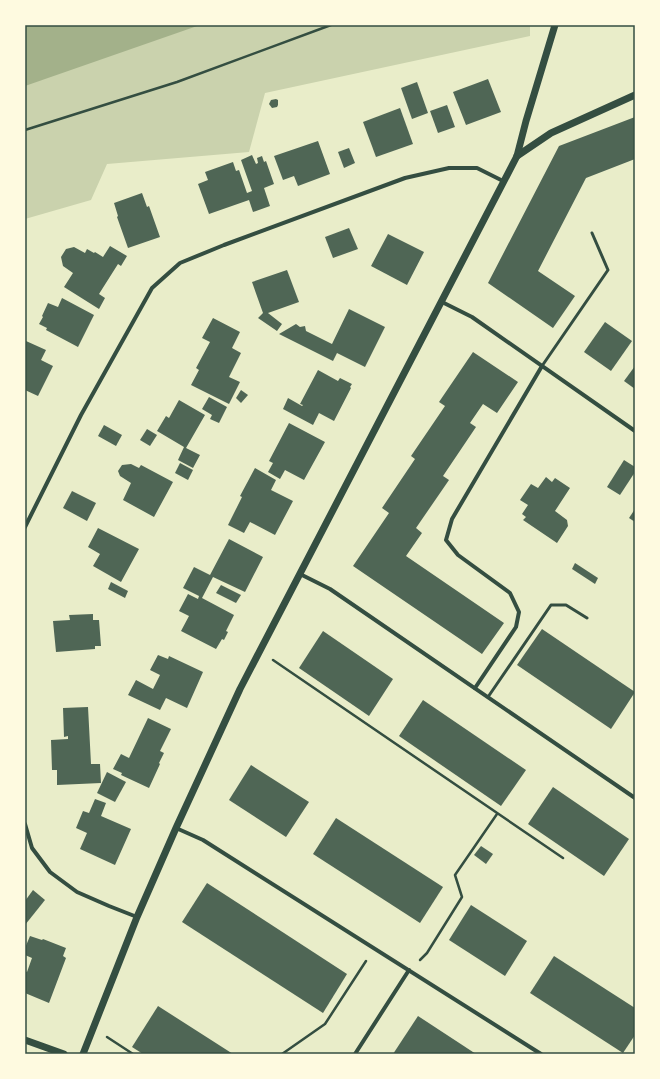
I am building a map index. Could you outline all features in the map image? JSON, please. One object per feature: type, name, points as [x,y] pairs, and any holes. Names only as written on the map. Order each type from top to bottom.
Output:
[{"type":"street","points":[[83,1054],[137,917],[240,689],[517,156],[555,25]]},
{"type":"street","points":[[517,156],[551,133],[635,95]]},
{"type":"street","points":[[25,527],[81,415],[152,288],[180,263],[224,245],[405,178],[449,168],[477,168],[503,182]]},
{"type":"street","points":[[442,302],[472,317],[635,431]]},
{"type":"street","points":[[474,688],[516,627],[519,612],[510,593],[458,555],[446,540],[452,519],[542,366]]},
{"type":"street","points":[[299,574],[330,589],[635,798]]},
{"type":"street","points":[[25,824],[32,848],[50,872],[77,892],[137,917]]},
{"type":"street","points":[[176,828],[203,840],[541,1054]]},
{"type":"street","points":[[355,1054],[409,970]]},
{"type":"street","points":[[25,1040],[64,1054]]},
{"type":"lane","points":[[542,366],[608,270],[592,233]]},
{"type":"lane","points":[[488,697],[551,605],[566,605],[588,618]]},
{"type":"path","points":[[25,130],[177,82],[331,25]]},
{"type":"path","points":[[259,651],[563,858]]},
{"type":"path","points":[[409,970],[427,953],[462,897],[455,876],[497,814]]},
{"type":"path","points":[[282,1054],[325,1024],[374,948]]},
{"type":"path","points":[[94,1028],[133,1054]]},
{"type":"shaded area","points":[[25,25],[530,25],[530,36],[265,93],[249,152],[107,164],[91,200],[25,219]]},
{"type":"shaded area","points":[[25,25],[200,25],[25,86]]},
{"type":"building","points":[[488,79],[501,112],[466,125],[453,92]]},
{"type":"building","points":[[417,82],[428,113],[412,119],[401,88]]},
{"type":"building","points":[[271,100],[278,100],[278,105],[277,107],[272,108],[269,104]]},
{"type":"building","points":[[447,105],[455,127],[438,133],[430,111]]},
{"type":"building","points":[[400,108],[413,144],[376,157],[363,122]]},
{"type":"building","points":[[635,117],[635,159],[586,178],[538,271],[575,296],[553,328],[488,283],[559,146]]},
{"type":"building","points":[[318,141],[330,174],[298,186],[294,176],[283,180],[274,156]]},
{"type":"building","points":[[349,148],[355,163],[344,168],[338,152]]},
{"type":"building","points":[[252,155],[256,164],[258,163],[257,158],[262,156],[264,162],[266,161],[274,184],[264,188],[270,206],[253,212],[249,200],[209,214],[198,184],[208,180],[205,172],[233,162],[236,171],[239,170],[247,193],[252,191],[241,160]]},
{"type":"building","points":[[142,193],[147,207],[149,206],[160,237],[128,248],[117,217],[114,203]]},
{"type":"building","points":[[349,228],[358,249],[333,258],[325,237]]},
{"type":"building","points":[[388,234],[424,252],[407,285],[371,266]]},
{"type":"building","points":[[110,246],[127,256],[121,266],[118,264],[99,294],[105,298],[99,309],[64,287],[73,273],[63,266],[61,257],[66,249],[74,247],[85,253],[87,249],[103,257]]},
{"type":"building","points":[[287,270],[299,302],[268,313],[282,324],[277,331],[258,318],[263,313],[252,282]]},
{"type":"building","points":[[62,298],[94,315],[78,347],[46,330],[47,328],[39,324],[48,303],[58,307]]},
{"type":"building","points":[[349,309],[385,327],[365,367],[337,353],[333,361],[279,334],[296,324],[300,327],[305,326],[306,331],[332,344]]},
{"type":"building","points":[[213,318],[240,332],[232,348],[241,353],[229,377],[240,382],[229,404],[191,385],[199,370],[196,368],[210,342],[202,338]]},
{"type":"building","points":[[605,322],[632,341],[611,371],[584,352]]},
{"type":"building","points":[[26,341],[46,350],[41,360],[53,366],[38,396],[25,390]]},
{"type":"building","points":[[473,352],[518,382],[497,413],[483,404],[470,423],[476,427],[443,476],[449,480],[416,528],[422,533],[406,556],[504,623],[482,654],[353,566],[389,513],[382,508],[415,459],[411,456],[445,406],[439,402]]},
{"type":"building","points":[[635,366],[635,389],[624,381]]},
{"type":"building","points":[[318,370],[338,381],[340,378],[352,384],[334,421],[319,413],[313,425],[283,409],[288,398],[302,406],[303,405],[300,404]]},
{"type":"building","points":[[241,390],[248,395],[241,403],[236,398]]},
{"type":"building","points":[[209,397],[227,407],[219,423],[210,419],[212,415],[202,409]]},
{"type":"building","points":[[179,400],[205,415],[186,448],[200,455],[193,468],[178,460],[184,447],[157,431],[166,416],[169,418]]},
{"type":"building","points":[[289,423],[325,442],[304,480],[285,470],[280,479],[268,472],[273,463],[269,461]]},
{"type":"building","points":[[104,425],[122,435],[116,446],[98,436]]},
{"type":"building","points":[[147,429],[157,435],[150,446],[140,440]]},
{"type":"building","points":[[624,460],[635,467],[635,472],[620,495],[607,487]]},
{"type":"building","points":[[180,463],[193,470],[188,480],[175,473]]},
{"type":"building","points":[[131,464],[139,468],[141,465],[173,482],[154,517],[123,500],[131,483],[120,476],[118,471],[122,465]]},
{"type":"building","points":[[255,468],[276,480],[271,490],[293,501],[275,535],[250,522],[244,533],[228,525],[242,497],[240,496]]},
{"type":"building","points":[[546,477],[552,482],[555,478],[570,488],[555,511],[567,520],[568,526],[557,543],[523,520],[526,517],[522,514],[528,505],[520,500],[531,484],[538,488]]},
{"type":"building","points":[[72,491],[96,503],[87,521],[63,508]]},
{"type":"building","points":[[635,509],[635,522],[629,518]]},
{"type":"building","points":[[98,528],[139,549],[121,582],[93,566],[100,554],[88,547]]},
{"type":"building","points":[[229,539],[263,557],[245,592],[213,577],[202,598],[234,615],[226,631],[228,632],[224,640],[222,639],[216,649],[181,631],[189,616],[179,611],[188,594],[198,599],[199,596],[183,588],[194,567],[210,575]]},
{"type":"building","points":[[575,563],[598,578],[595,584],[572,569]]},
{"type":"building","points":[[111,582],[128,591],[125,598],[108,589]]},
{"type":"building","points":[[221,585],[241,595],[236,603],[216,593]]},
{"type":"building","points":[[93,614],[93,620],[99,620],[101,646],[95,646],[95,649],[56,652],[53,621],[70,620],[69,615]]},
{"type":"building","points":[[542,629],[635,692],[611,729],[517,665]]},
{"type":"building","points":[[323,631],[393,679],[369,716],[299,668]]},
{"type":"building","points":[[158,655],[168,659],[169,656],[203,672],[187,708],[166,698],[160,710],[128,695],[136,680],[153,689],[160,675],[150,670]]},
{"type":"building","points":[[423,700],[526,770],[501,806],[399,736]]},
{"type":"building","points":[[88,707],[91,764],[100,764],[101,783],[57,785],[57,770],[52,770],[51,740],[68,739],[68,736],[64,737],[63,708]]},
{"type":"building","points":[[148,718],[171,729],[160,751],[164,753],[149,788],[121,775],[122,773],[113,769],[121,754],[129,758]]},
{"type":"building","points":[[251,765],[309,802],[286,837],[229,800]]},
{"type":"building","points":[[107,772],[126,782],[115,802],[97,793]]},
{"type":"building","points":[[553,787],[629,839],[604,876],[528,824]]},
{"type":"building","points":[[95,799],[106,803],[101,816],[131,829],[115,865],[80,849],[87,833],[76,828],[83,811],[89,813]]},
{"type":"building","points":[[336,818],[443,887],[420,923],[313,854]]},
{"type":"building","points":[[481,846],[493,854],[486,864],[474,855]]},
{"type":"building","points":[[207,883],[347,974],[323,1013],[182,922]]},
{"type":"building","points":[[33,890],[45,900],[25,925],[25,901]]},
{"type":"building","points":[[471,905],[527,941],[505,976],[449,940]]},
{"type":"building","points":[[30,936],[43,939],[66,948],[63,956],[66,958],[49,1003],[25,993],[25,971],[27,972],[32,958],[25,955],[25,948]]},
{"type":"building","points":[[554,956],[635,1008],[635,1035],[623,1053],[530,993]]},
{"type":"building","points":[[158,1006],[233,1054],[143,1054],[132,1047]]},
{"type":"building","points":[[418,1016],[476,1054],[393,1054]]}]
